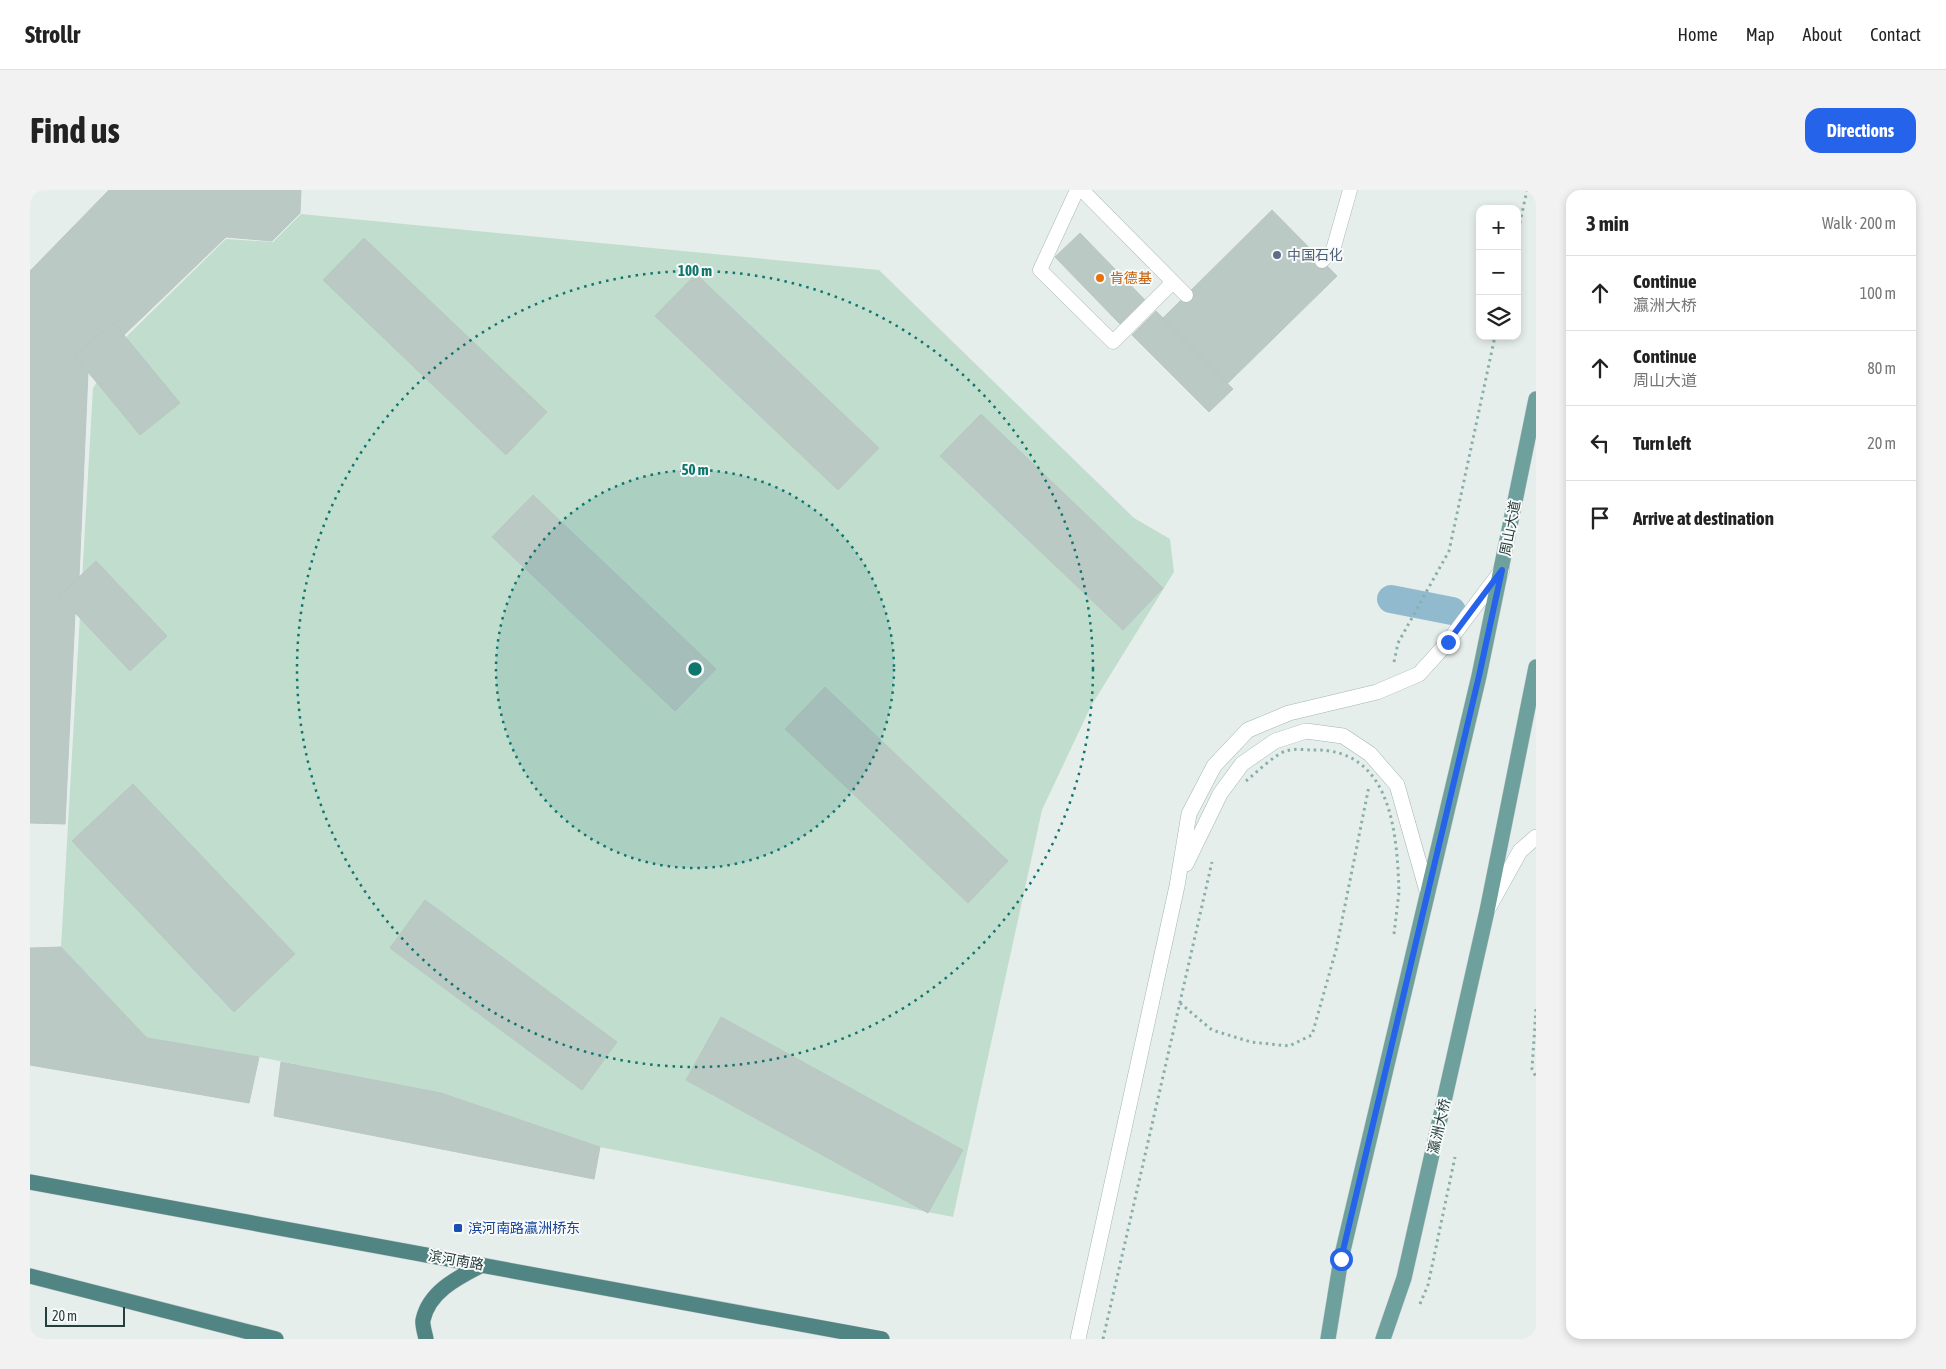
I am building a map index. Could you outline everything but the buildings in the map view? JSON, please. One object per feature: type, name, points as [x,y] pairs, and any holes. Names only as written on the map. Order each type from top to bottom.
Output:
[{"type":"highway","name":"滨河南路","points":[[30,1182],[882,1339]]},
{"type":"highway","points":[[426,1339],[423,1320],[433,1298],[456,1279],[482,1265]]},
{"type":"highway","points":[[30,1276],[276,1339]]},
{"type":"main road","name":"周山大道","points":[[1427,891],[1479,676],[1536,399]]},
{"type":"main road","points":[[1078,1339],[1177,886],[1189,814],[1214,766],[1248,730],[1288,713],[1377,692],[1419,674],[1448,642],[1502,570]]},
{"type":"main road","points":[[1487,911],[1536,667]]},
{"type":"main road","points":[[1177,886],[1198,836],[1220,794],[1242,764],[1275,741],[1306,730],[1342,736],[1370,754],[1397,785],[1427,891],[1341,1259],[1328,1339]]},
{"type":"main road","points":[[1487,911],[1520,851],[1536,836]]},
{"type":"main road","name":"瀛洲大桥","points":[[1383,1339],[1404,1278],[1487,911]]},
{"type":"lane","points":[[1077,190],[1040,270],[1113,342],[1173,282]]},
{"type":"lane","points":[[1082,190],[1186,295]]},
{"type":"lane","points":[[1322,261],[1333,250],[1350,190]]},
{"type":"path","points":[[1521,218],[1527,190]]},
{"type":"path","points":[[1393,668],[1398,643],[1449,551],[1495,340]]},
{"type":"path","points":[[1242,788],[1246,781],[1286,751],[1329,750],[1359,762],[1383,791],[1397,840],[1399,892]]},
{"type":"path","points":[[1180,1003],[1212,1030],[1251,1042],[1289,1046],[1312,1035],[1336,950],[1369,786]]},
{"type":"path","points":[[1103,1339],[1214,852]]},
{"type":"path","points":[[1536,1009],[1532,1069],[1536,1077]]},
{"type":"green space","points":[[301,214],[879,270],[1134,518],[1170,539],[1174,572],[1091,706],[1042,810],[953,1217],[600,1147],[441,1093],[259,1057],[147,1038],[61,947],[93,388],[128,335],[226,239],[273,242]]},
{"type":"waterway","points":[[1391,599],[1452,611]]},
{"type":"place","name":"中国石化","points":[[1277,255]]},
{"type":"place","name":"肯德基","points":[[1100,278]]},
{"type":"place","name":"滨河南路瀛洲桥东","points":[[458,1228]]},
{"type":"route","points":[[1341,1259],[1479,676],[1502,570],[1448,642]]}]
